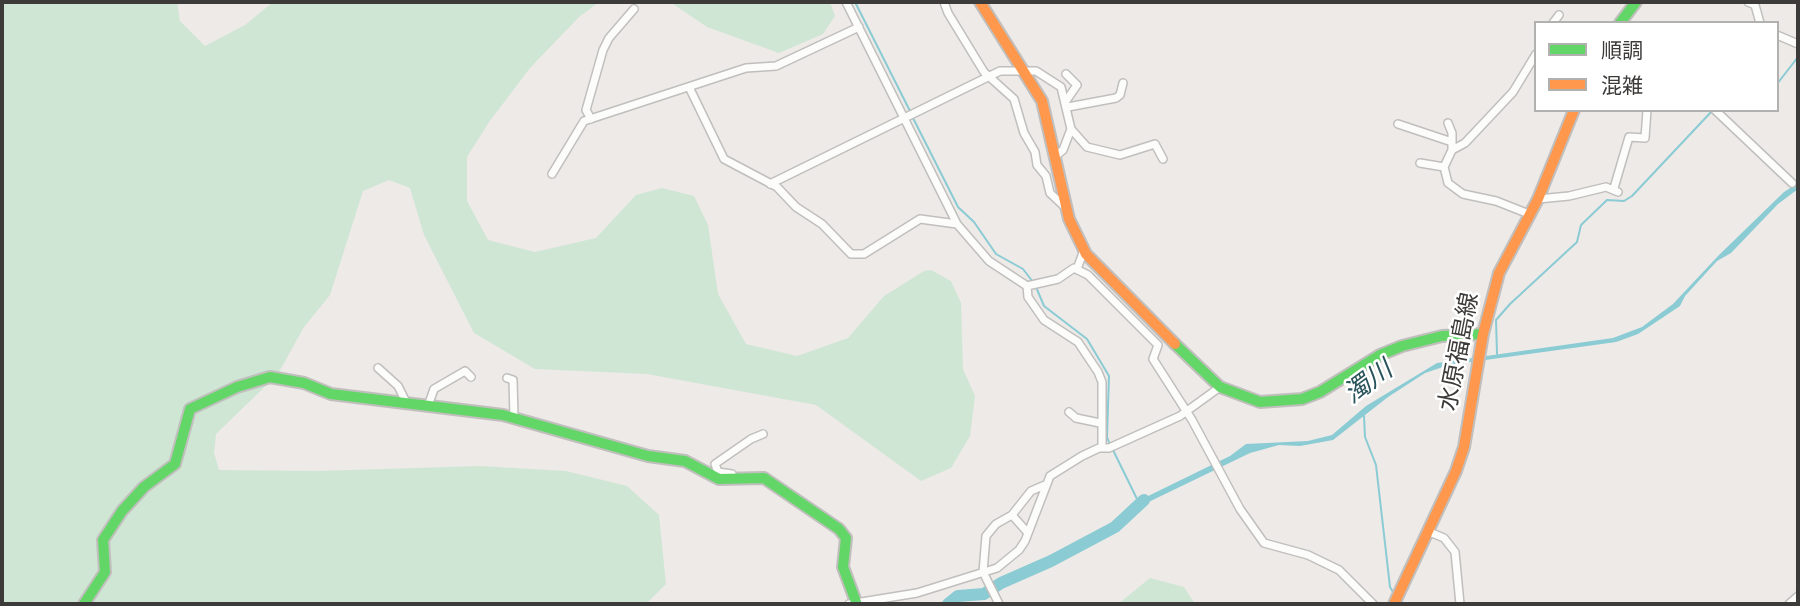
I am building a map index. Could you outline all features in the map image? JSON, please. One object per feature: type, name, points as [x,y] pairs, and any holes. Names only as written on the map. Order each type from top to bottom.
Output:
[{"type":"street","points":[[846,2],[910,116],[957,224]]},
{"type":"street","points":[[944,2],[948,13],[989,77],[1014,99],[1024,133],[1035,152],[1037,165],[1046,176],[1050,193],[1066,209]]},
{"type":"street","points":[[980,2],[1042,101],[1057,155],[1066,209],[1084,250],[1106,278],[1220,387],[1260,402],[1302,399],[1320,392],[1380,355],[1402,346],[1442,336],[1483,334]]},
{"type":"street","points":[[1622,21],[1636,2]]},
{"type":"street","points":[[1748,2],[1755,5],[1759,21]]},
{"type":"street","points":[[591,118],[586,110],[603,50],[634,9]]},
{"type":"street","points":[[1554,21],[1559,15]]},
{"type":"street","points":[[552,174],[584,121],[746,68],[776,66],[859,27]]},
{"type":"street","points":[[1779,36],[1798,44]]},
{"type":"street","points":[[1398,124],[1452,146],[1465,144],[1513,92],[1534,57]]},
{"type":"street","points":[[770,184],[1000,71],[1036,71],[1061,87],[1071,130],[1063,150],[1057,155]]},
{"type":"street","points":[[1066,74],[1074,78],[1077,85],[1067,104]]},
{"type":"street","points":[[1067,104],[1116,98],[1120,95],[1123,83]]},
{"type":"street","points":[[689,87],[724,159],[770,184],[822,224],[851,254],[864,254],[920,219],[952,221],[975,240],[989,261],[1032,284],[1058,279],[1071,269],[1088,275],[1158,345],[1153,359],[1188,412],[1217,471],[1264,543],[1308,555],[1339,570],[1373,604]]},
{"type":"street","name":"水原福島線","points":[[1394,604],[1456,471],[1464,447],[1483,334],[1499,273],[1538,199],[1573,112]]},
{"type":"street","points":[[1538,199],[1569,196],[1597,188],[1616,190],[1629,137],[1645,138],[1647,112]]},
{"type":"street","points":[[1717,112],[1792,183]]},
{"type":"street","points":[[1448,123],[1452,146],[1444,167],[1448,183],[1463,194],[1496,201],[1529,214]]},
{"type":"street","points":[[1071,130],[1087,147],[1120,155],[1154,144],[1163,159]]},
{"type":"street","points":[[1420,163],[1444,167]]},
{"type":"street","points":[[1077,269],[1084,250]]},
{"type":"street","points":[[1032,284],[1028,297],[1044,320],[1078,342],[1098,372],[1102,382],[1100,424],[1109,447]]},
{"type":"street","points":[[378,368],[398,386],[406,402]]},
{"type":"street","points":[[428,406],[435,389],[465,371],[471,377]]},
{"type":"street","points":[[84,604],[105,572],[103,540],[122,511],[144,487],[174,464],[183,440],[187,415],[196,404],[215,400],[237,387],[270,377],[304,383],[331,394],[514,417],[648,456],[685,461],[719,479],[746,477]]},
{"type":"street","points":[[507,379],[513,380],[514,417]]},
{"type":"street","points":[[763,434],[751,439],[715,464],[719,472],[764,478],[839,530],[847,544],[843,566],[853,603],[918,593],[983,572],[1009,559],[1028,533],[1050,476],[1188,412],[1220,387]]},
{"type":"street","points":[[1069,412],[1076,418],[1100,424]]},
{"type":"street","points":[[999,604],[983,572],[986,536],[996,524],[1012,515],[1031,491],[1045,485]]},
{"type":"street","points":[[1012,515],[1028,533]]},
{"type":"street","points":[[1426,531],[1444,538],[1455,552],[1460,604]]},
{"type":"street","points":[[1789,604],[1798,596]]},
{"type":"green space","points":[[2,2],[177,2],[180,21],[205,46],[245,25],[273,2],[599,2],[579,17],[530,68],[489,122],[467,157],[467,201],[488,240],[535,252],[596,238],[636,195],[662,188],[694,196],[708,225],[718,294],[746,344],[797,356],[848,338],[884,296],[924,271],[931,270],[951,281],[961,303],[963,369],[975,396],[970,436],[951,468],[921,481],[816,405],[647,374],[535,369],[474,333],[424,235],[410,188],[389,180],[363,191],[330,295],[304,327],[278,374],[216,434],[214,453],[219,470],[317,471],[480,466],[566,471],[627,486],[659,515],[666,584],[646,604],[2,604]]},
{"type":"green space","points":[[670,2],[830,2],[835,16],[823,34],[779,53],[707,27]]},
{"type":"green space","points":[[1150,578],[1184,587],[1195,604],[1118,604]]},
{"type":"water","name":"濁川","points":[[1798,183],[1798,189],[1778,204],[1731,253],[1717,261],[1685,296],[1680,306],[1638,334],[1616,342],[1449,365],[1425,373],[1388,397],[1333,440],[1300,446],[1279,445],[1250,453],[1132,510],[1140,500],[1230,456],[1246,444],[1308,441],[1332,435],[1366,406],[1437,363],[1613,338],[1642,327],[1673,304],[1784,192]]},
{"type":"waterway","points":[[855,2],[911,113]]},
{"type":"waterway","points":[[1779,81],[1798,57]]},
{"type":"waterway","points":[[1497,354],[1496,320],[1510,304],[1577,242],[1581,225],[1607,200],[1624,201],[1632,196],[1711,112]]},
{"type":"waterway","points":[[913,118],[958,207],[974,222],[996,254],[1023,269],[1033,282]]},
{"type":"waterway","points":[[1036,287],[1044,306],[1087,339],[1109,376],[1107,437],[1110,445]]},
{"type":"waterway","points":[[1364,416],[1365,437],[1376,465],[1390,587],[1393,592]]},
{"type":"waterway","points":[[1113,450],[1139,503]]},
{"type":"waterway","name":"濁川","points":[[948,604],[958,596],[984,594],[1001,583],[1051,561],[1115,527],[1144,500]]},
{"type":"traffic: fast","points":[[1622,21],[1636,2]]},
{"type":"traffic: fast","points":[[1175,344],[1220,387],[1260,402],[1302,399],[1320,392],[1380,355],[1402,346],[1442,336],[1483,334]]},
{"type":"traffic: fast","points":[[84,604],[105,572],[103,540],[122,511],[144,487],[175,464],[190,409],[237,387],[270,377],[304,383],[331,394],[503,415],[648,456],[685,461],[719,479],[764,478],[839,529],[846,538],[843,567],[856,602]]},
{"type":"traffic: slow","points":[[980,2],[1042,101],[1069,219],[1086,254],[1175,344]]},
{"type":"traffic: slow","points":[[1394,604],[1456,471],[1464,447],[1483,334],[1499,273],[1538,199],[1573,112]]}]
